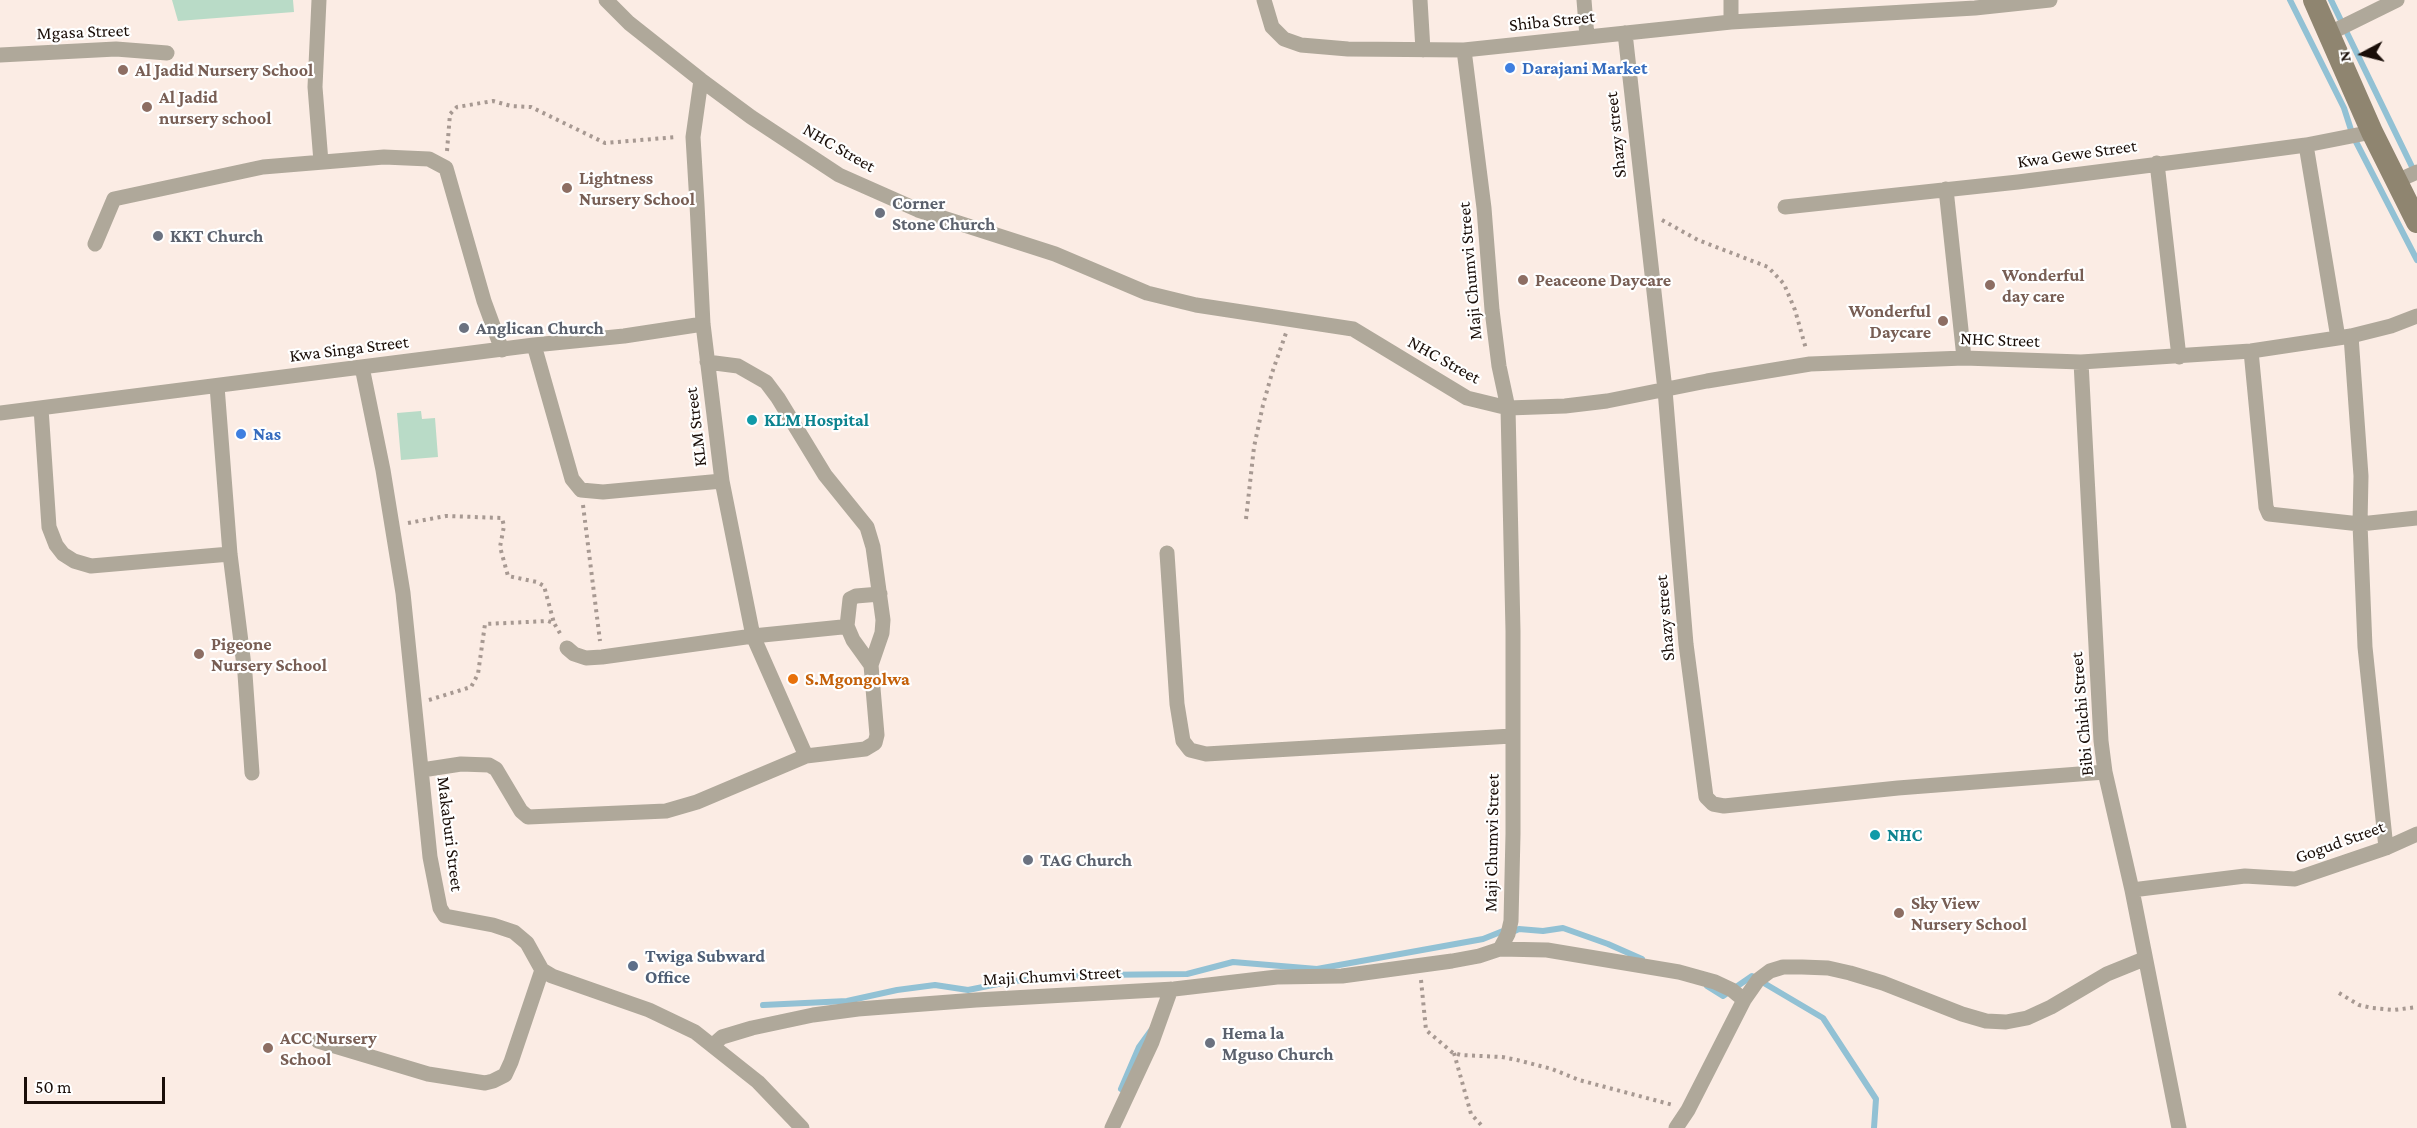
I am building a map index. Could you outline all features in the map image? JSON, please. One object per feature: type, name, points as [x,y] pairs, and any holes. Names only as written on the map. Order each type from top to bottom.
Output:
[{"type":"street","points":[[319,0],[315,87],[321,162]]},
{"type":"street","name":"NHC Street","points":[[606,0],[629,23],[701,80],[751,117],[839,175],[918,210],[1054,254],[1147,293],[1196,305],[1353,329],[1467,398],[1508,408],[1565,406],[1810,364],[1965,358],[2081,362],[2251,351],[2344,337],[2391,326],[2417,316]]},
{"type":"street","name":"Shiba Street","points":[[1264,0],[1272,27],[1284,39],[1301,45],[1348,49],[1423,50],[1464,50],[1731,22],[1975,8],[2050,0]]},
{"type":"street","points":[[1420,0],[1423,50]]},
{"type":"street","points":[[1584,0],[1587,37]]},
{"type":"street","points":[[1731,0],[1731,22]]},
{"type":"street","points":[[2314,0],[2372,132],[2407,177],[2417,222]]},
{"type":"street","points":[[2330,33],[2397,0]]},
{"type":"street","name":"Shazy street","points":[[1625,33],[1665,390],[1686,644],[1706,797],[1710,802],[1724,806],[1898,788],[2105,772]]},
{"type":"street","name":"Mgasa Street","points":[[0,55],[116,49],[167,53]]},
{"type":"street","name":"Maji Chumvi Street","points":[[713,1046],[722,1037],[752,1028],[858,1009],[1171,988],[1277,977],[1342,976],[1479,956],[1500,949],[1508,934],[1510,921],[1512,736],[1508,408],[1499,366],[1492,310],[1484,208],[1464,50]]},
{"type":"street","name":"KLM Street","points":[[701,80],[693,137],[703,324],[722,482],[753,636],[806,756]]},
{"type":"street","name":"Kwa Gewe Street","points":[[1785,207],[2018,182],[2306,145],[2372,132]]},
{"type":"street","points":[[2306,145],[2344,337],[2361,476],[2360,524],[2365,647],[2386,848]]},
{"type":"street","points":[[95,244],[114,199],[263,167],[408,157],[429,159],[446,168],[484,301],[502,350]]},
{"type":"street","points":[[2157,163],[2179,357]]},
{"type":"street","points":[[1946,189],[1965,358]]},
{"type":"street","name":"Kwa Singa Street","points":[[0,413],[534,345],[624,336],[703,324]]},
{"type":"street","points":[[534,345],[572,479],[581,490],[603,492],[722,482]]},
{"type":"street","points":[[2251,351],[2266,507],[2269,514],[2360,524],[2417,518]]},
{"type":"street","points":[[422,770],[461,764],[489,765],[496,769],[521,811],[528,817],[666,811],[697,802],[806,756],[865,749],[875,744],[877,735],[870,665],[882,633],[880,594],[873,547],[867,527],[825,475],[766,382],[738,366],[707,362]]},
{"type":"street","name":"Bibi Chichi Street","points":[[2081,362],[2100,730],[2105,772],[2132,890],[2179,1128]]},
{"type":"street","name":"Makaburi Street","points":[[362,367],[393,527],[403,593],[430,857],[440,908],[445,916],[493,925],[514,932],[527,943],[542,970]]},
{"type":"street","points":[[217,386],[230,554],[245,674],[252,773]]},
{"type":"street","points":[[41,408],[49,527],[56,545],[63,554],[74,561],[91,566],[230,554]]},
{"type":"street","points":[[1167,553],[1177,704],[1183,741],[1190,750],[1206,754],[1512,736]]},
{"type":"street","points":[[870,665],[853,640],[847,626],[850,599],[856,596],[880,594]]},
{"type":"street","points":[[567,648],[574,654],[586,658],[602,657],[753,636],[847,626]]},
{"type":"street","name":"Gogud Street","points":[[2132,890],[2245,876],[2295,879],[2386,848],[2417,834]]},
{"type":"street","points":[[1500,949],[1547,950],[1679,972],[1715,982],[1732,990],[1744,1000]]},
{"type":"street","points":[[1676,1128],[1688,1110],[1744,1000],[1758,980],[1783,967],[1828,968],[1883,983],[1962,1014],[1986,1021],[2006,1022],[2035,1014],[2107,974],[2144,959]]},
{"type":"street","points":[[318,1041],[428,1074],[484,1083],[493,1081],[505,1074],[511,1062],[542,970],[560,980],[675,1021],[713,1046],[758,1082],[802,1128]]},
{"type":"street","points":[[1112,1128],[1152,1042],[1171,988]]},
{"type":"path","points":[[446,168],[450,114],[457,107],[493,101],[511,106],[531,107],[604,143],[693,137]]},
{"type":"path","points":[[1644,210],[1698,240],[1768,267],[1784,284],[1795,310],[1810,364]]},
{"type":"path","points":[[1246,519],[1254,447],[1263,405],[1291,321]]},
{"type":"path","points":[[581,490],[602,657]]},
{"type":"path","points":[[393,527],[446,516],[502,518],[504,526],[500,547],[508,576],[537,582],[544,586],[554,623],[567,648]]},
{"type":"path","points":[[413,703],[471,687],[478,674],[485,624],[548,621],[554,623]]},
{"type":"path","points":[[1420,966],[1426,1030],[1453,1053],[1517,1060],[1688,1110]]},
{"type":"path","points":[[2339,993],[2359,1005],[2372,1008],[2394,1010],[2417,1007]]},
{"type":"path","points":[[1453,1053],[1471,1114],[1484,1128]]},
{"type":"green space","points":[[172,0],[293,0],[294,12],[178,21]]},
{"type":"green space","points":[[421,411],[422,419],[435,418],[438,457],[401,460],[397,413]]},
{"type":"waterway","points":[[2290,0],[2344,108],[2353,136],[2417,260]]},
{"type":"waterway","points":[[2331,0],[2415,173]]},
{"type":"waterway","points":[[763,1005],[847,1001],[897,990],[935,985],[968,990],[1013,981],[1092,975],[1187,974],[1233,962],[1317,969],[1483,939],[1503,931],[1508,934],[1519,929],[1543,931],[1563,928],[1642,959]]},
{"type":"waterway","points":[[1707,986],[1723,996],[1752,976],[1823,1018],[1876,1099],[1874,1128]]},
{"type":"waterway","points":[[1121,1089],[1139,1047],[1152,1029]]},
{"type":"place","name":"Darajani Market","points":[[1510,68]]},
{"type":"place","name":"Al Jadid Nursery School","points":[[123,70]]},
{"type":"place","name":"Al Jadid nursery school","points":[[147,107]]},
{"type":"place","name":"Lightness Nursery School","points":[[567,188]]},
{"type":"place","name":"Corner Stone Church","points":[[880,213]]},
{"type":"place","name":"KKT Church","points":[[158,236]]},
{"type":"place","name":"Peaceone Daycare","points":[[1523,280]]},
{"type":"place","name":"Wonderful day care","points":[[1990,285]]},
{"type":"place","name":"Wonderful Daycare","points":[[1943,321]]},
{"type":"place","name":"Anglican Church","points":[[464,328]]},
{"type":"place","name":"KLM Hospital","points":[[752,420]]},
{"type":"place","name":"Nas","points":[[241,434]]},
{"type":"place","name":"Pigeone Nursery School","points":[[199,654]]},
{"type":"place","name":"S.Mgongolwa","points":[[793,679]]},
{"type":"place","name":"NHC","points":[[1875,835]]},
{"type":"place","name":"TAG Church","points":[[1028,860]]},
{"type":"place","name":"Sky View Nursery School","points":[[1899,913]]},
{"type":"place","name":"Twiga Subward Office","points":[[633,966]]},
{"type":"place","name":"Hema la Mguso Church","points":[[1210,1043]]},
{"type":"place","name":"ACC Nursery School","points":[[268,1048]]}]
